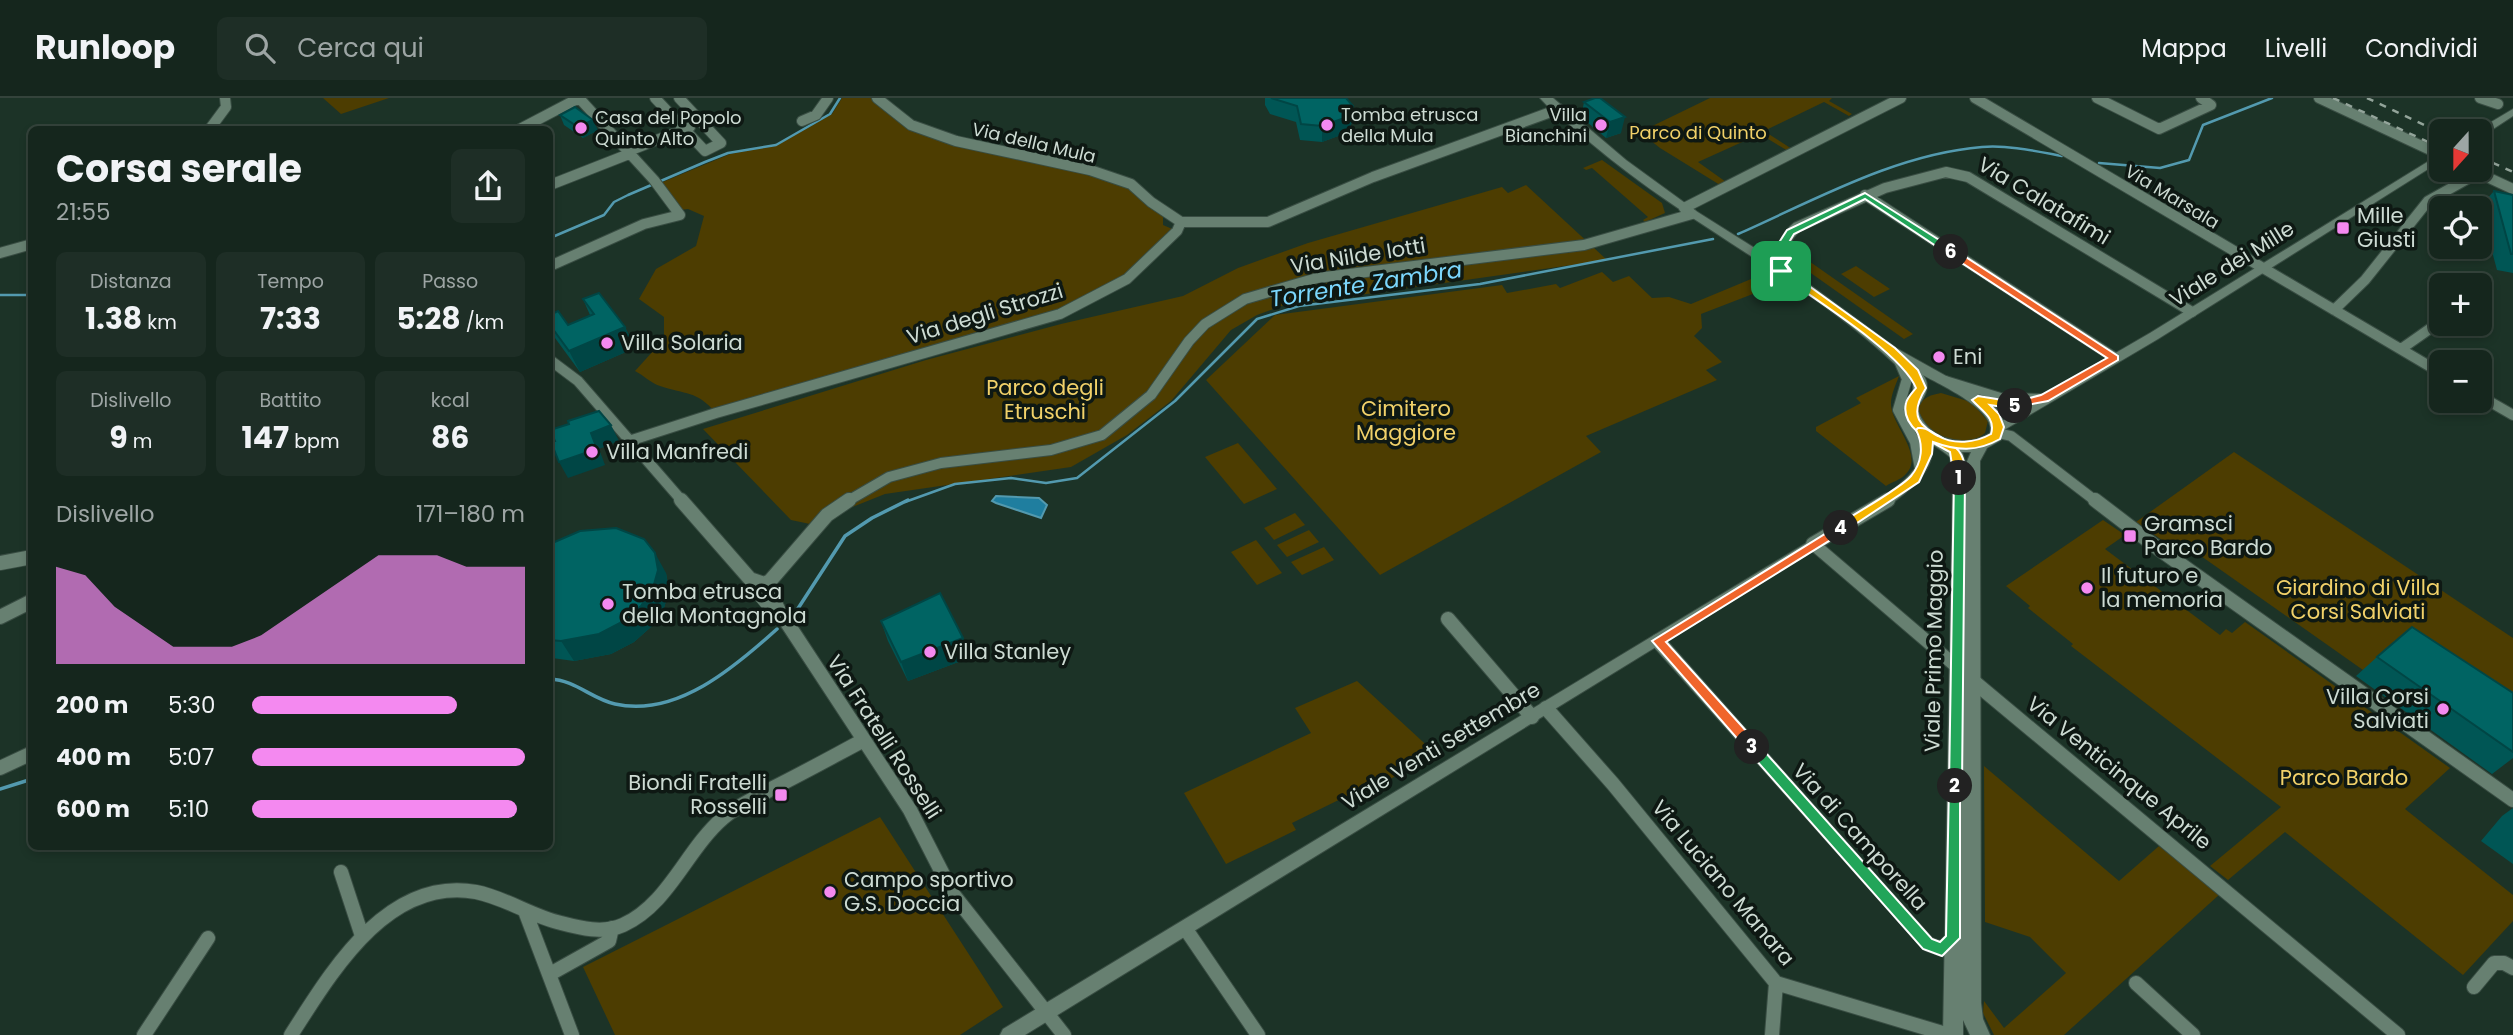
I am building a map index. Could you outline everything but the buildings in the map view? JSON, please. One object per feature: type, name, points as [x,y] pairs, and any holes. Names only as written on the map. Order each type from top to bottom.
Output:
[{"type":"main road","points":[[1546,98],[1622,163],[1688,211],[1781,271],[1892,351],[1978,400],[1995,416],[1998,430],[1991,440],[1961,447],[1942,442],[1922,430],[1910,413],[1911,403],[1921,388],[1918,377],[1892,351]]},
{"type":"main road","points":[[1917,396],[1934,389],[1960,392]]},
{"type":"main road","name":"Viale Primo Maggio","points":[[1942,442],[1957,455],[1959,478],[1951,1035]]},
{"type":"main road","name":"Viale Primo Maggio","points":[[1980,1035],[1971,1009],[1973,461],[1982,444]]},
{"type":"street","points":[[212,126],[226,107],[225,98]]},
{"type":"street","points":[[522,126],[569,98]]},
{"type":"street","points":[[525,126],[579,98],[654,180],[680,215],[644,224],[553,264]]},
{"type":"street","points":[[655,98],[705,151],[722,144],[679,98]]},
{"type":"street","points":[[802,121],[816,115],[828,98]]},
{"type":"street","name":"Via della Mula","points":[[877,98],[911,125],[956,141],[1090,170],[1131,184],[1151,202],[1181,222]]},
{"type":"street","points":[[1688,211],[1901,98]]},
{"type":"street","name":"Via Marsala","points":[[1975,98],[2429,366]]},
{"type":"street","points":[[2096,98],[2158,129],[2211,104],[2201,98]]},
{"type":"street","points":[[2319,98],[2429,150]]},
{"type":"street","points":[[2480,98],[2498,104]]},
{"type":"street","points":[[1181,222],[1268,222],[1373,177],[1559,109]]},
{"type":"street","points":[[2492,125],[2513,112]]},
{"type":"street","points":[[553,187],[684,129],[698,120]]},
{"type":"street","name":"Viale dei Mille","points":[[2044,398],[2192,312],[2429,163]]},
{"type":"street","name":"Via Calatafimi","points":[[1781,271],[1783,244],[1790,232],[1865,195],[1942,173],[1962,174],[2192,312]]},
{"type":"street","points":[[2492,179],[2513,188]]},
{"type":"street","points":[[2334,310],[2365,280],[2428,201],[2458,182]]},
{"type":"street","points":[[1865,195],[2115,358]]},
{"type":"street","name":"Via Nilde Iotti","points":[[770,580],[815,527],[866,488],[909,470],[941,463],[1051,450],[1102,435],[1151,395],[1189,341],[1205,324],[1231,306],[1255,295],[1317,278],[1603,241],[1688,211]]},
{"type":"street","name":"Via degli Strozzi","points":[[632,440],[716,413],[1060,314],[1127,279],[1177,232],[1181,222]]},
{"type":"street","points":[[0,253],[28,245]]},
{"type":"street","points":[[2400,349],[2429,329]]},
{"type":"street","points":[[1892,351],[1906,372],[1906,385],[1898,410],[1915,442],[1920,469]]},
{"type":"street","points":[[553,362],[578,381],[632,440],[754,583],[764,584],[770,580]]},
{"type":"street","points":[[1933,376],[2001,397],[2044,398]]},
{"type":"street","points":[[1978,400],[2015,406],[2044,398]]},
{"type":"street","points":[[1998,430],[2044,398]]},
{"type":"street","points":[[2492,403],[2513,415]]},
{"type":"street","points":[[1920,469],[1927,442],[1922,430]]},
{"type":"street","points":[[1998,430],[2011,436],[2159,549],[2513,800]]},
{"type":"street","name":"Viale Venti Settembre","points":[[1009,1035],[1895,494],[1915,479],[1920,469]]},
{"type":"street","name":"Via Venticinque Aprile","points":[[1813,544],[2398,1035]]},
{"type":"street","points":[[0,563],[28,558]]},
{"type":"street","name":"Via Fratelli Rosselli","points":[[770,580],[772,597],[778,609],[862,741],[910,810],[953,894],[1064,1035]]},
{"type":"street","points":[[0,617],[28,603]]},
{"type":"street","points":[[1448,620],[1532,717]]},
{"type":"street","name":"Via di Camporella","points":[[1658,641],[1928,944],[1942,949],[1953,938]]},
{"type":"street","name":"Via Luciano Manara","points":[[1546,708],[1613,784],[1776,983],[1951,1035]]},
{"type":"street","points":[[291,1035],[336,965],[362,936],[398,909],[421,897],[469,891],[581,928],[603,930],[624,925],[651,904],[713,827],[735,809],[862,741]]},
{"type":"street","points":[[0,768],[28,755]]},
{"type":"street","points":[[341,872],[362,936]]},
{"type":"street","points":[[525,911],[572,1035]]},
{"type":"street","points":[[550,974],[609,941],[612,928]]},
{"type":"street","points":[[1185,928],[1258,1035]]},
{"type":"street","points":[[144,1035],[208,938]]},
{"type":"street","points":[[2474,987],[2494,962],[2513,968]]},
{"type":"street","points":[[1772,1035],[1776,983]]},
{"type":"street","points":[[2136,984],[2193,1035]]},
{"type":"green space","points":[[323,98],[389,98],[341,114]]},
{"type":"green space","points":[[842,98],[872,98],[954,144],[987,153],[1040,161],[1130,187],[1163,212],[1163,225],[1177,231],[1147,263],[1060,314],[716,413],[702,400],[657,385],[635,371],[664,339],[664,317],[639,299],[656,269],[696,246],[704,216],[688,209],[680,210],[658,184],[730,154],[776,146],[832,114]]},
{"type":"green space","name":"Parco di Quinto","points":[[1710,98],[1832,98],[1829,101],[1852,114],[1849,116],[1824,102],[1764,131],[1792,149],[1788,151],[1760,134],[1698,162],[1726,182],[1720,185],[1660,148],[1640,132]]},
{"type":"green space","points":[[1602,160],[1662,203],[1665,213],[1645,222],[1643,220],[1648,217],[1592,168],[1583,168]]},
{"type":"green space","name":"Parco degli Etruschi","points":[[1526,185],[1607,260],[1281,306],[1257,315],[1231,330],[1171,401],[1127,435],[1071,467],[885,494],[810,524],[791,520],[703,429],[926,360],[1061,324],[1183,296],[1238,268],[1308,243],[1502,187],[1508,193]]},
{"type":"green space","points":[[1806,259],[1913,334],[1904,339],[1798,264]]},
{"type":"green space","points":[[1856,266],[1890,289],[1874,297],[1841,274]]},
{"type":"green space","name":"Cimitero Maggiore","points":[[1602,272],[1613,282],[1629,276],[1652,298],[1669,297],[1691,304],[1768,272],[1781,283],[1701,314],[1702,328],[1694,336],[1722,362],[1706,370],[1717,380],[1586,436],[1601,452],[1380,575],[1206,380],[1275,315],[1502,285],[1507,293],[1556,284],[1560,288]]},
{"type":"green space","points":[[1899,376],[1892,397],[1892,411],[1912,459],[1905,475],[1886,486],[1816,431],[1816,427],[1861,403],[1856,398]]},
{"type":"green space","points":[[1941,393],[1971,402],[1988,421],[1985,433],[1971,440],[1955,441],[1928,428],[1921,418],[1919,407],[1925,399]]},
{"type":"green space","points":[[1238,443],[1277,489],[1244,504],[1205,457]]},
{"type":"green space","name":"Giardino di Villa Corsi Salviati","points":[[2234,452],[2513,638],[2513,728],[2363,670],[2191,549],[2182,554],[2136,522]]},
{"type":"green space","points":[[1295,513],[1305,525],[1274,540],[1264,528]]},
{"type":"green space","name":"Parco Bardo","points":[[2103,520],[2125,535],[2105,549],[2220,635],[2226,629],[2232,633],[2245,622],[2450,768],[2405,809],[2513,895],[2513,921],[2463,975],[2285,832],[2228,880],[2210,866],[2281,807],[2071,646],[2073,644],[2028,608],[2030,606],[2006,586]]},
{"type":"green space","points":[[1309,530],[1319,542],[1287,557],[1277,545]]},
{"type":"green space","points":[[1256,540],[1282,573],[1257,585],[1231,552]]},
{"type":"green space","points":[[1324,547],[1334,560],[1302,575],[1291,562]]},
{"type":"green space","points":[[1357,681],[1435,753],[1368,792],[1365,787],[1292,823],[1296,830],[1226,864],[1184,793],[1311,733],[1295,708]]},
{"type":"green space","points":[[1984,766],[2119,881],[2159,846],[2220,894],[2064,1035],[1994,1035],[1983,1013],[1984,1001],[2004,1028],[2066,973],[2030,937],[1985,922]]},
{"type":"green space","name":"Campo sportivo G.S. Doccia","points":[[880,817],[1003,1007],[960,1035],[615,1035],[583,967]]},
{"type":"water","points":[[996,496],[1039,498],[1047,505],[1041,518],[992,501]]},
{"type":"waterway","points":[[553,237],[604,215],[614,202],[628,195],[705,162],[728,153],[776,145],[830,114],[840,98]]},
{"type":"waterway","name":"Torrente Zambra","points":[[2099,163],[2160,168],[2189,160],[2203,125],[2272,98]]},
{"type":"waterway","name":"Torrente Zambra","points":[[1738,234],[1857,180],[1950,151],[1992,147],[2062,156]]},
{"type":"waterway","name":"Torrente Zambra","points":[[905,502],[955,484],[1011,478],[1046,483],[1077,478],[1175,401],[1257,319],[1299,306],[1480,284],[1713,239]]},
{"type":"waterway","points":[[0,295],[28,295]]},
{"type":"waterway","name":"Torrente Zambra","points":[[797,610],[845,536],[872,518],[908,500]]},
{"type":"waterway","name":"Torrente Zambra","points":[[553,679],[615,704],[660,704],[703,686],[743,659],[777,629]]},
{"type":"waterway","name":"Torrente Zambra","points":[[0,789],[28,780]]},
{"type":"railway","points":[[2333,98],[2429,142]]},
{"type":"railway","points":[[2367,98],[2429,127]]},
{"type":"railway","points":[[2492,162],[2513,172]]},
{"type":"place","name":"Tomba etrusca della Mula","points":[[1327,125]]},
{"type":"place","name":"Villa Bianchini","points":[[1601,125]]},
{"type":"place","name":"Casa del Popolo Quinto Alto","points":[[581,128]]},
{"type":"place","name":"Mille Giusti","points":[[2343,228]]},
{"type":"place","name":"Villa Solaria","points":[[607,343]]},
{"type":"place","name":"Eni","points":[[1939,357]]},
{"type":"place","name":"Villa Manfredi","points":[[592,452]]},
{"type":"place","name":"Gramsci Parco Bardo","points":[[2130,536]]},
{"type":"place","name":"Il futuro e la memoria","points":[[2087,588]]},
{"type":"place","name":"Tomba etrusca della Montagnola","points":[[608,604]]},
{"type":"place","name":"Villa Stanley","points":[[930,652]]},
{"type":"place","name":"Villa Corsi Salviati","points":[[2443,709]]},
{"type":"place","name":"Biondi Fratelli Rosselli","points":[[781,795]]},
{"type":"place","name":"Campo sportivo G.S. Doccia","points":[[830,892]]},
{"type":"route","points":[[1781,271],[1783,244],[1790,232],[1865,195],[2115,358],[2027,405],[2003,405],[1978,400],[1995,416],[1999,427],[1996,436],[1982,444],[1953,446],[1927,435],[1922,430],[1927,442],[1926,454],[1915,479],[1904,489],[1658,641],[1928,944],[1942,949],[1953,938],[1959,486],[1957,455],[1954,449],[1927,435],[1912,419],[1911,403],[1921,388],[1915,372],[1892,351],[1781,271]]}]
